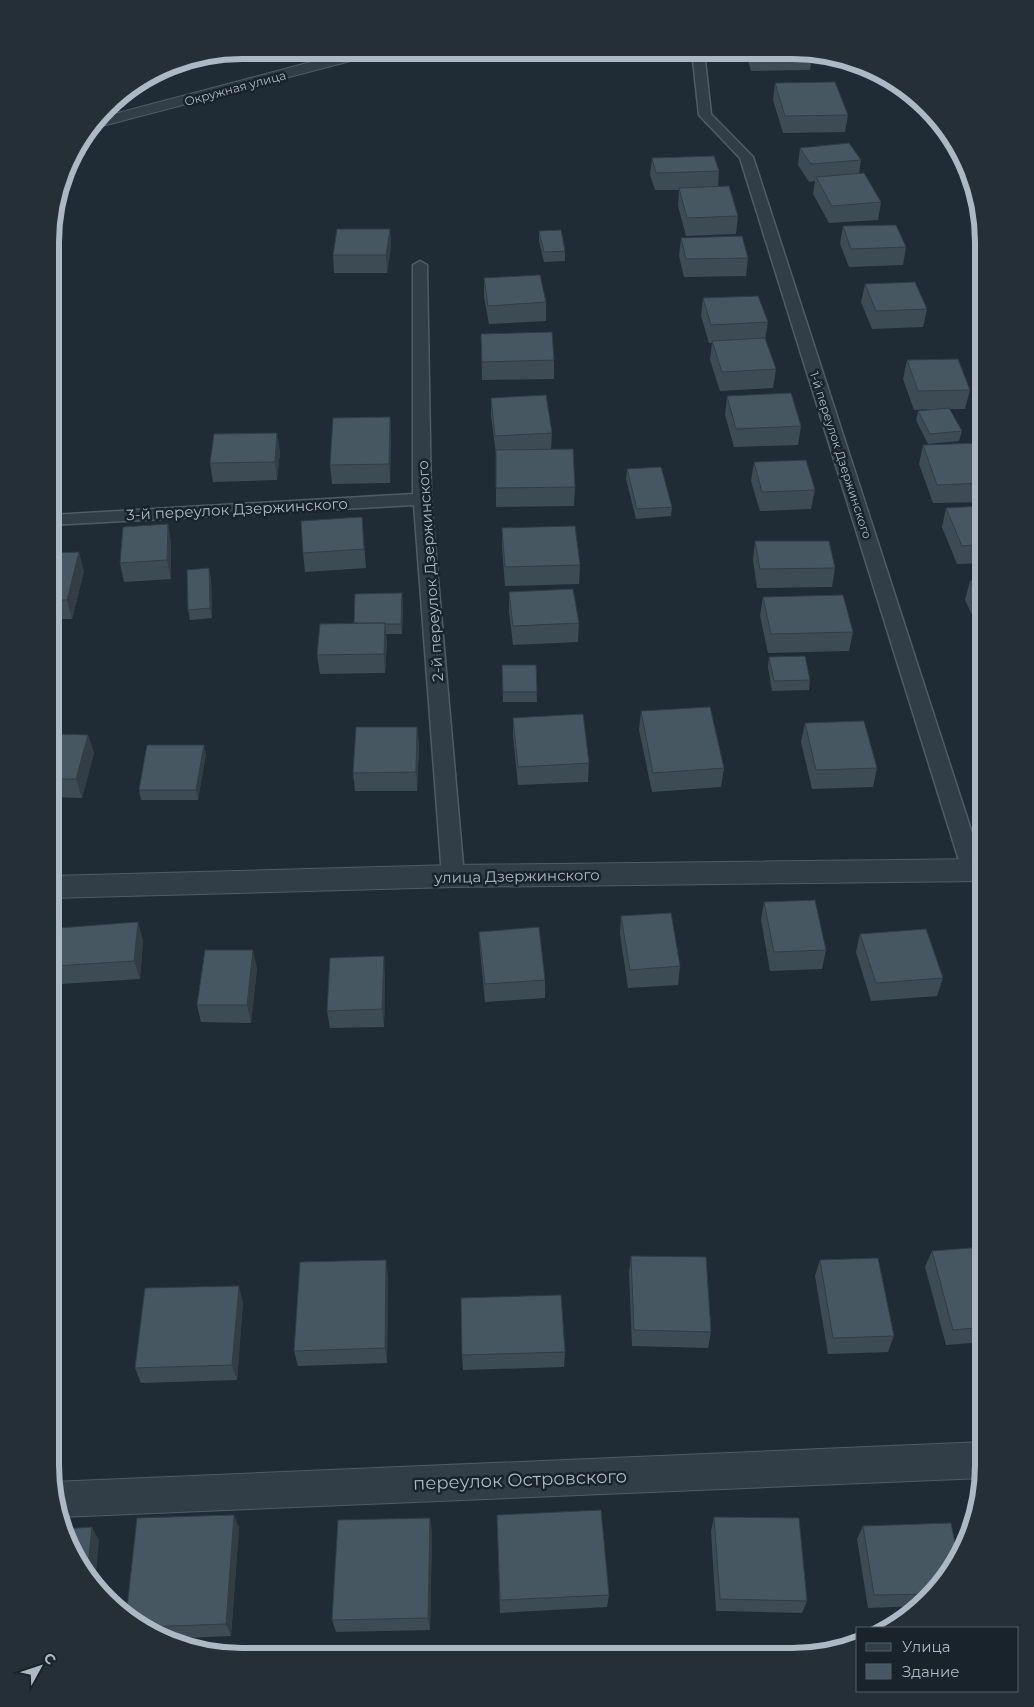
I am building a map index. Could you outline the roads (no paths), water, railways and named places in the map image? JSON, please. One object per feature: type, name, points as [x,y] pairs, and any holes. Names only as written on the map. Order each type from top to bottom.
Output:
[{"type":"street","name":"Окружная улица","points":[[103,123],[341,59]]},
{"type":"street","name":"улица Дзержинского","points":[[59,887],[453,876],[975,870]]},
{"type":"street","name":"переулок Островского","points":[[62,1500],[975,1460]]},
{"type":"lane","name":"1-й переулок Дзержинского","points":[[699,59],[705,115],[746,157],[975,861]]},
{"type":"lane","name":"2-й переулок Дзержинского","points":[[420,265],[422,499],[453,876]]},
{"type":"lane","name":"3-й переулок Дзержинского","points":[[59,520],[422,499]]}]
